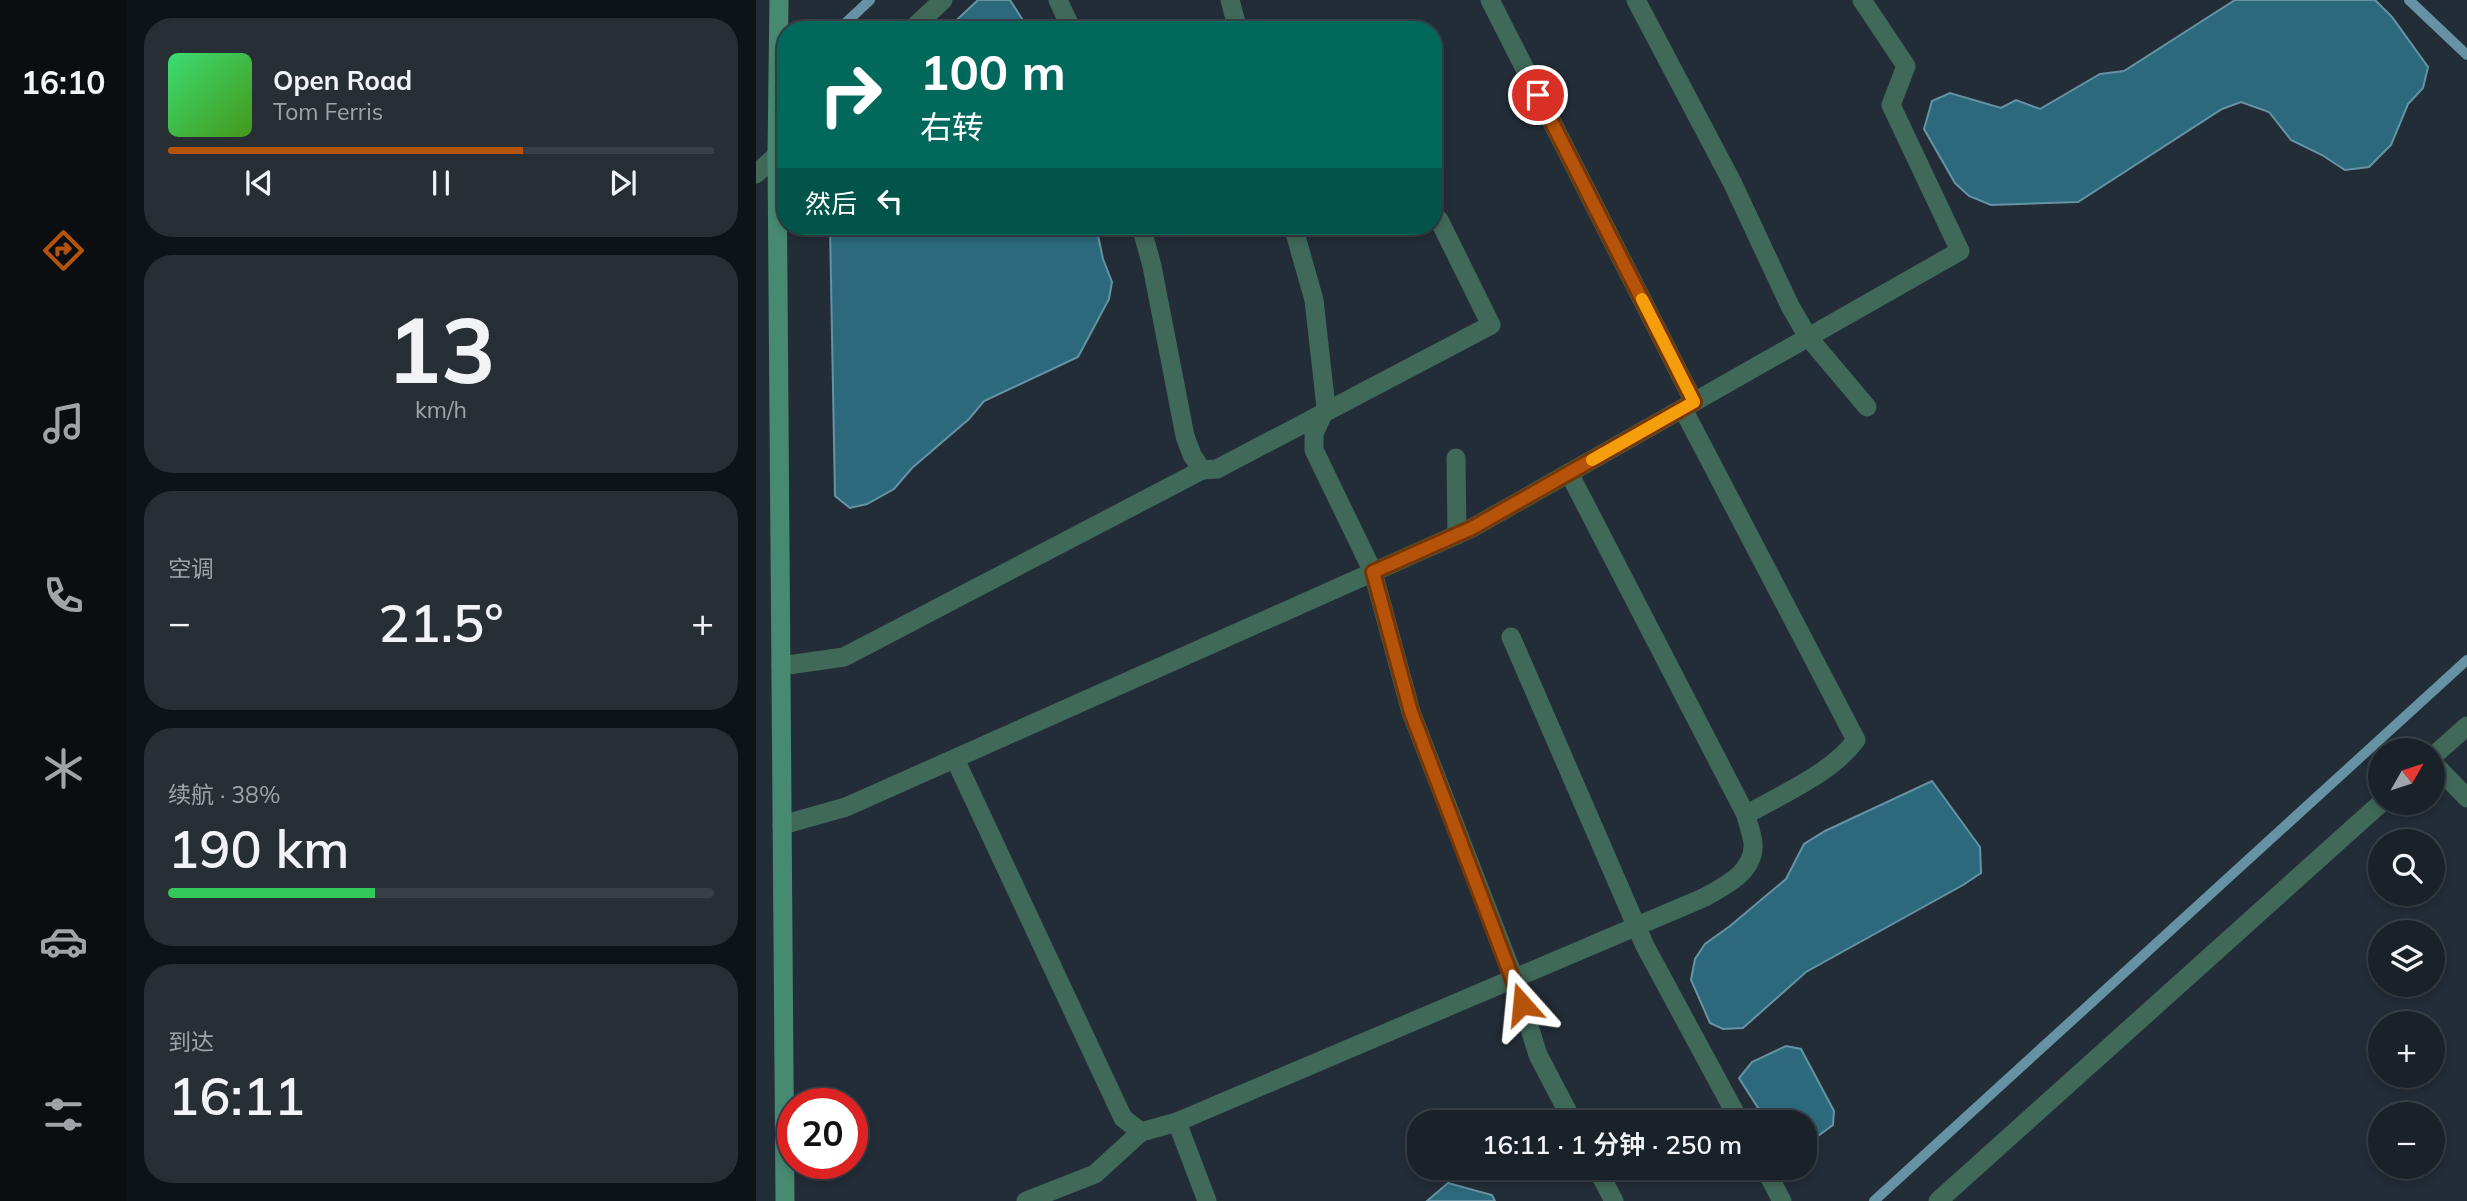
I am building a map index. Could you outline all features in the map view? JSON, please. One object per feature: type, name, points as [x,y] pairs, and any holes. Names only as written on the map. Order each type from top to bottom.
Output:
[{"type":"main road","points":[[779,0],[779,21]]},
{"type":"main road","points":[[781,235],[785,1201]]},
{"type":"street","points":[[921,21],[943,0]]},
{"type":"street","points":[[1058,0],[1068,21]]},
{"type":"street","points":[[1230,0],[1236,21]]},
{"type":"street","points":[[1490,0],[1856,740],[1845,755],[1828,767],[1746,815]]},
{"type":"street","points":[[1636,0],[1732,182],[1790,306],[1808,337],[1867,407]]},
{"type":"street","points":[[782,825],[846,807],[1458,535],[1960,251],[1891,105],[1906,66],[1862,0]]},
{"type":"street","points":[[756,174],[777,155]]},
{"type":"street","points":[[781,666],[844,657],[1202,470],[1217,469],[1491,325],[1442,226]]},
{"type":"street","points":[[1143,235],[1185,436],[1192,455],[1202,470]]},
{"type":"street","points":[[1296,235],[1314,300],[1326,407],[1314,434],[1314,450],[1373,572],[1411,712],[1514,978],[1538,1055],[1567,1110]]},
{"type":"street","points":[[1456,458],[1458,535]]},
{"type":"street","points":[[1026,1201],[1096,1174],[1141,1132],[1177,1122],[1703,898],[1730,883],[1749,864],[1753,845],[1746,815],[1569,473]]},
{"type":"street","points":[[1511,637],[1637,926],[1734,1110]]},
{"type":"street","points":[[2445,747],[2467,726]]},
{"type":"street","points":[[955,759],[1124,1118],[1141,1132]]},
{"type":"street","points":[[2445,774],[2467,798]]},
{"type":"street","points":[[1938,1201],[2368,815]]},
{"type":"street","points":[[1177,1122],[1207,1201]]},
{"type":"street","points":[[1603,1180],[1614,1201]]},
{"type":"street","points":[[1771,1180],[1782,1201]]},
{"type":"water","points":[[978,0],[1010,0],[1023,21],[956,21]]},
{"type":"water","points":[[2235,0],[2375,0],[2392,17],[2428,67],[2423,88],[2408,104],[2391,145],[2369,167],[2345,170],[2291,140],[2269,112],[2241,102],[2222,109],[2078,202],[1991,205],[1969,196],[1955,183],[1924,129],[1932,101],[1950,93],[2001,108],[2016,100],[2040,109],[2100,74],[2124,71]]},
{"type":"water","points":[[830,235],[1098,235],[1112,282],[1109,299],[1078,357],[984,401],[969,419],[912,468],[894,489],[867,504],[850,508],[835,496]]},
{"type":"water","points":[[1932,781],[1980,847],[1981,873],[1806,972],[1743,1028],[1723,1029],[1710,1023],[1691,980],[1695,959],[1705,944],[1786,879],[1804,844],[1825,831]]},
{"type":"water","points":[[1786,1046],[1801,1049],[1834,1111],[1833,1125],[1817,1137],[1817,1110],[1759,1110],[1739,1078],[1752,1062]]},
{"type":"water","points":[[1448,1183],[1492,1195],[1495,1201],[1427,1201]]},
{"type":"waterway","points":[[848,21],[870,0]]},
{"type":"waterway","points":[[2409,0],[2467,55]]},
{"type":"waterway","points":[[1874,1201],[2467,660]]},
{"type":"slow traffic","points":[[1592,460],[1694,402],[1642,299]]},
{"type":"route","points":[[1522,1004],[1411,712],[1373,572],[1472,528],[1694,402],[1538,95]]}]
